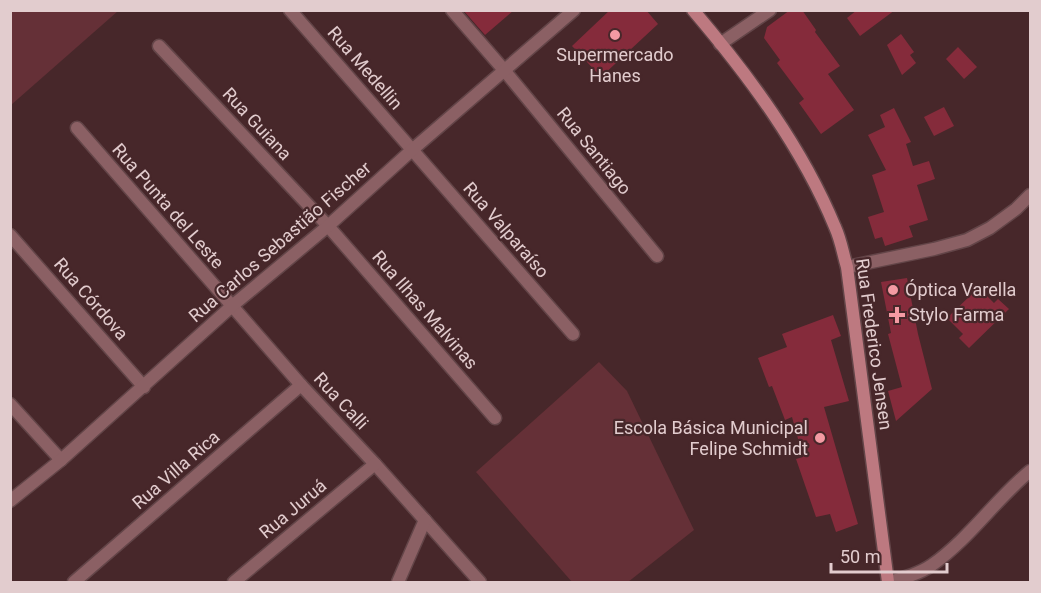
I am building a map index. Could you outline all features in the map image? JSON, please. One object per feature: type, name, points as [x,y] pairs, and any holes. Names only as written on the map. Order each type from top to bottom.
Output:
[{"type":"main road","name":"Rua Frederico Jensen","points":[[693,10],[773,114],[800,155],[836,230],[847,267],[888,582]]},
{"type":"street","name":"Rua Medellin","points":[[290,10],[412,150]]},
{"type":"street","name":"Rua Santiago","points":[[452,10],[657,256]]},
{"type":"street","name":"Rua Carlos Sebastião Fischer","points":[[10,501],[61,460],[232,306],[328,226],[574,10]]},
{"type":"street","points":[[720,44],[770,10]]},
{"type":"street","name":"Rua Guiana","points":[[159,46],[328,226]]},
{"type":"street","name":"Rua Punta del Leste","points":[[77,129],[232,306]]},
{"type":"street","name":"Rua Valparaíso","points":[[412,150],[573,334]]},
{"type":"street","points":[[847,267],[966,240],[990,228],[1016,209],[1030,195]]},
{"type":"street","name":"Rua Ilhas Malvinas","points":[[328,226],[495,418]]},
{"type":"street","name":"Rua Córdova","points":[[10,235],[144,387]]},
{"type":"street","name":"Rua Calli","points":[[232,306],[480,582]]},
{"type":"street","name":"Rua Villa Rica","points":[[74,582],[301,385]]},
{"type":"street","points":[[10,404],[61,460]]},
{"type":"street","name":"Rua Juruá","points":[[234,582],[375,464]]},
{"type":"street","points":[[888,582],[912,576],[931,566],[957,544],[1030,471]]},
{"type":"street","points":[[398,582],[425,520]]},
{"type":"shaded area","points":[[11,10],[118,10],[118,11],[11,105]]},
{"type":"shaded area","points":[[599,362],[627,391],[694,530],[628,582],[572,582],[476,472]]},
{"type":"building","points":[[463,10],[514,10],[485,35]]},
{"type":"building","name":"Supermercado Hanes","points":[[610,10],[646,10],[658,24],[601,77],[572,46]]},
{"type":"building","points":[[790,10],[802,10],[840,66],[828,74],[854,110],[821,134],[799,103],[804,99],[777,63],[780,60],[764,38],[767,27]]},
{"type":"building","points":[[857,10],[895,10],[860,36],[847,18]]},
{"type":"building","points":[[901,34],[914,52],[910,55],[916,63],[902,75],[887,45]]},
{"type":"building","points":[[958,47],[977,67],[964,79],[946,59]]},
{"type":"building","points":[[944,107],[954,126],[934,136],[924,117]]},
{"type":"building","points":[[894,108],[911,142],[906,144],[913,166],[929,161],[935,179],[917,185],[928,220],[909,226],[913,237],[885,246],[882,237],[875,239],[868,217],[884,212],[872,175],[886,170],[868,135],[885,127],[880,115]]},
{"type":"building","points":[[907,278],[932,389],[896,421],[888,391],[902,387],[888,334],[891,333],[881,282]]},
{"type":"building","points":[[982,291],[994,303],[998,299],[1009,309],[969,348],[959,338],[963,334],[947,318],[974,292],[978,296]]},
{"type":"building","name":"Escola Básica Municipal Felipe Schmidt","points":[[833,315],[841,336],[831,340],[849,401],[824,407],[858,524],[836,532],[830,514],[816,517],[796,459],[803,457],[792,417],[785,420],[758,358],[787,347],[782,334]]},
{"type":"place","name":"Supermercado Hanes","points":[[615,35]]},
{"type":"place","name":"Óptica Varella","points":[[893,290]]},
{"type":"place","name":"Stylo Farma","points":[[897,315]]},
{"type":"place","name":"Escola Básica Municipal Felipe Schmidt","points":[[820,438]]}]
